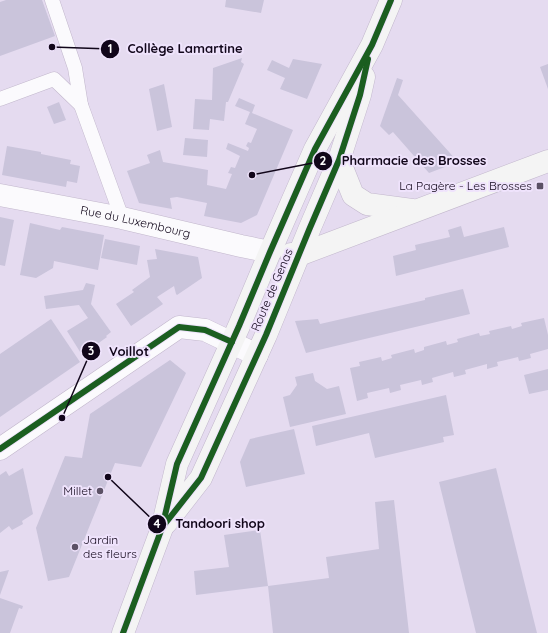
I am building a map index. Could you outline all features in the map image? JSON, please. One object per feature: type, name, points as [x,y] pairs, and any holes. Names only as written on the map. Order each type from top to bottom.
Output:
[{"type":"main road","name":"Route de Genas","points":[[123,633],[162,528],[177,464],[232,342],[315,149],[372,45],[391,0]]},
{"type":"main road","name":"Route de Genas","points":[[162,528],[201,478],[257,354],[339,160],[360,95],[372,45]]},
{"type":"main road","points":[[339,160],[353,195],[368,204],[415,211]]},
{"type":"main road","points":[[270,252],[299,255],[548,161]]},
{"type":"street","name":"Rue du Luxembourg","points":[[0,195],[122,218],[270,252]]},
{"type":"street","points":[[0,449],[179,327],[205,330],[257,354]]},
{"type":"lane","points":[[52,0],[75,68],[81,104],[122,218]]},
{"type":"lane","points":[[0,99],[54,79],[81,104]]},
{"type":"building","points":[[6,0],[42,0],[55,36],[0,56],[0,2]]},
{"type":"building","points":[[226,0],[264,0],[261,13],[225,7]]},
{"type":"building","points":[[242,58],[241,62],[244,64],[228,102],[226,102],[224,121],[210,119],[209,130],[193,129],[195,99],[212,100],[213,68]]},
{"type":"building","points":[[293,59],[322,64],[307,99],[280,89],[285,78],[267,70],[272,60],[289,68]]},
{"type":"building","points":[[548,64],[548,89],[540,67]]},
{"type":"building","points":[[397,78],[403,80],[398,95],[458,162],[429,173],[393,132],[389,135],[380,126]]},
{"type":"building","points":[[164,84],[172,127],[157,131],[149,89]]},
{"type":"building","points":[[239,98],[255,105],[252,113],[293,130],[257,215],[241,223],[204,216],[207,203],[177,197],[170,198],[172,209],[139,203],[127,171],[150,163],[147,155],[160,150],[163,162],[208,170],[207,185],[226,189],[232,174],[228,173],[231,167],[235,168],[240,156],[226,149],[228,143],[248,151],[249,148],[246,146],[248,142],[251,143],[257,129],[245,124],[250,112],[235,106]]},
{"type":"building","points":[[59,102],[66,120],[54,124],[47,107]]},
{"type":"building","points":[[185,138],[208,140],[207,157],[183,155]]},
{"type":"building","points":[[7,146],[41,152],[41,154],[71,160],[70,164],[80,166],[77,183],[67,181],[66,187],[2,175]]},
{"type":"building","points":[[0,217],[14,220],[5,266],[0,265]]},
{"type":"building","points":[[30,223],[60,230],[62,227],[104,235],[98,270],[54,261],[53,268],[36,278],[20,275]]},
{"type":"building","points":[[461,226],[464,237],[504,227],[509,247],[396,276],[393,256],[416,250],[415,245],[450,237],[448,230]]},
{"type":"building","points":[[105,239],[140,246],[137,265],[101,258]]},
{"type":"building","points":[[155,249],[198,257],[202,278],[177,295],[174,286],[157,297],[163,304],[131,326],[116,304],[134,292],[132,290],[150,277],[147,260],[157,259]]},
{"type":"building","points":[[86,283],[95,285],[91,304],[111,332],[106,336],[107,337],[82,355],[67,331],[88,318],[79,305],[46,309],[44,296],[83,290]]},
{"type":"building","points":[[463,289],[470,314],[306,353],[295,321],[318,319],[320,324],[425,300],[425,298]]},
{"type":"building","points":[[544,318],[548,335],[548,349],[530,354],[531,358],[519,361],[518,357],[497,362],[498,366],[487,369],[487,364],[465,370],[466,374],[454,377],[453,372],[432,378],[433,382],[422,385],[421,380],[400,385],[401,390],[390,393],[389,388],[367,393],[368,398],[357,401],[350,368],[360,366],[359,362],[381,357],[382,361],[392,358],[391,355],[414,349],[415,353],[424,350],[424,347],[446,341],[447,345],[458,342],[457,339],[479,333],[480,336],[490,334],[489,331],[511,326],[512,329],[522,326],[521,323]]},
{"type":"building","points":[[51,319],[80,362],[0,417],[0,354]]},
{"type":"building","points":[[170,360],[186,373],[141,467],[115,463],[69,577],[48,581],[36,528],[65,456],[82,458],[90,414]]},
{"type":"building","points":[[548,369],[548,390],[529,394],[524,375]]},
{"type":"building","points":[[313,373],[315,381],[327,389],[339,386],[346,414],[290,427],[283,397],[290,395],[297,385],[295,377]]},
{"type":"building","points":[[446,395],[454,435],[443,437],[444,442],[375,458],[369,433],[316,446],[312,426]]},
{"type":"building","points":[[294,429],[305,474],[246,487],[240,462],[250,439]]},
{"type":"building","points":[[23,468],[33,514],[22,521],[23,524],[12,530],[9,526],[0,533],[0,475],[6,471],[9,476]]},
{"type":"building","points":[[496,468],[537,633],[476,633],[439,482]]},
{"type":"building","points":[[394,500],[409,633],[273,633],[268,586],[329,578],[326,557],[379,549],[375,502]]},
{"type":"building","points":[[260,530],[268,586],[196,595],[194,571],[229,567],[224,535]]},
{"type":"building","points":[[9,570],[0,595],[0,572]]},
{"type":"building","points":[[0,598],[23,606],[22,609],[19,608],[10,633],[0,633]]},
{"type":"cycle path","points":[[123,633],[162,528],[177,464],[239,326],[315,149],[372,45],[391,0]]},
{"type":"cycle path","points":[[164,525],[201,478],[266,335],[339,160],[360,95],[368,59]]},
{"type":"cycle path","points":[[0,449],[179,327],[205,330],[232,342]]},
{"type":"place","name":"Collège Lamartine","points":[[52,47]]},
{"type":"place","name":"Pharmacie des Brosses","points":[[252,175]]},
{"type":"place","name":"La Pagère - Les Brosses","points":[[540,186]]},
{"type":"place","name":"Voillot","points":[[62,418]]},
{"type":"place","name":"Tandoori shop","points":[[108,477]]},
{"type":"place","name":"Millet","points":[[100,491]]},
{"type":"place","name":"Jardin des fleurs","points":[[75,547]]}]
